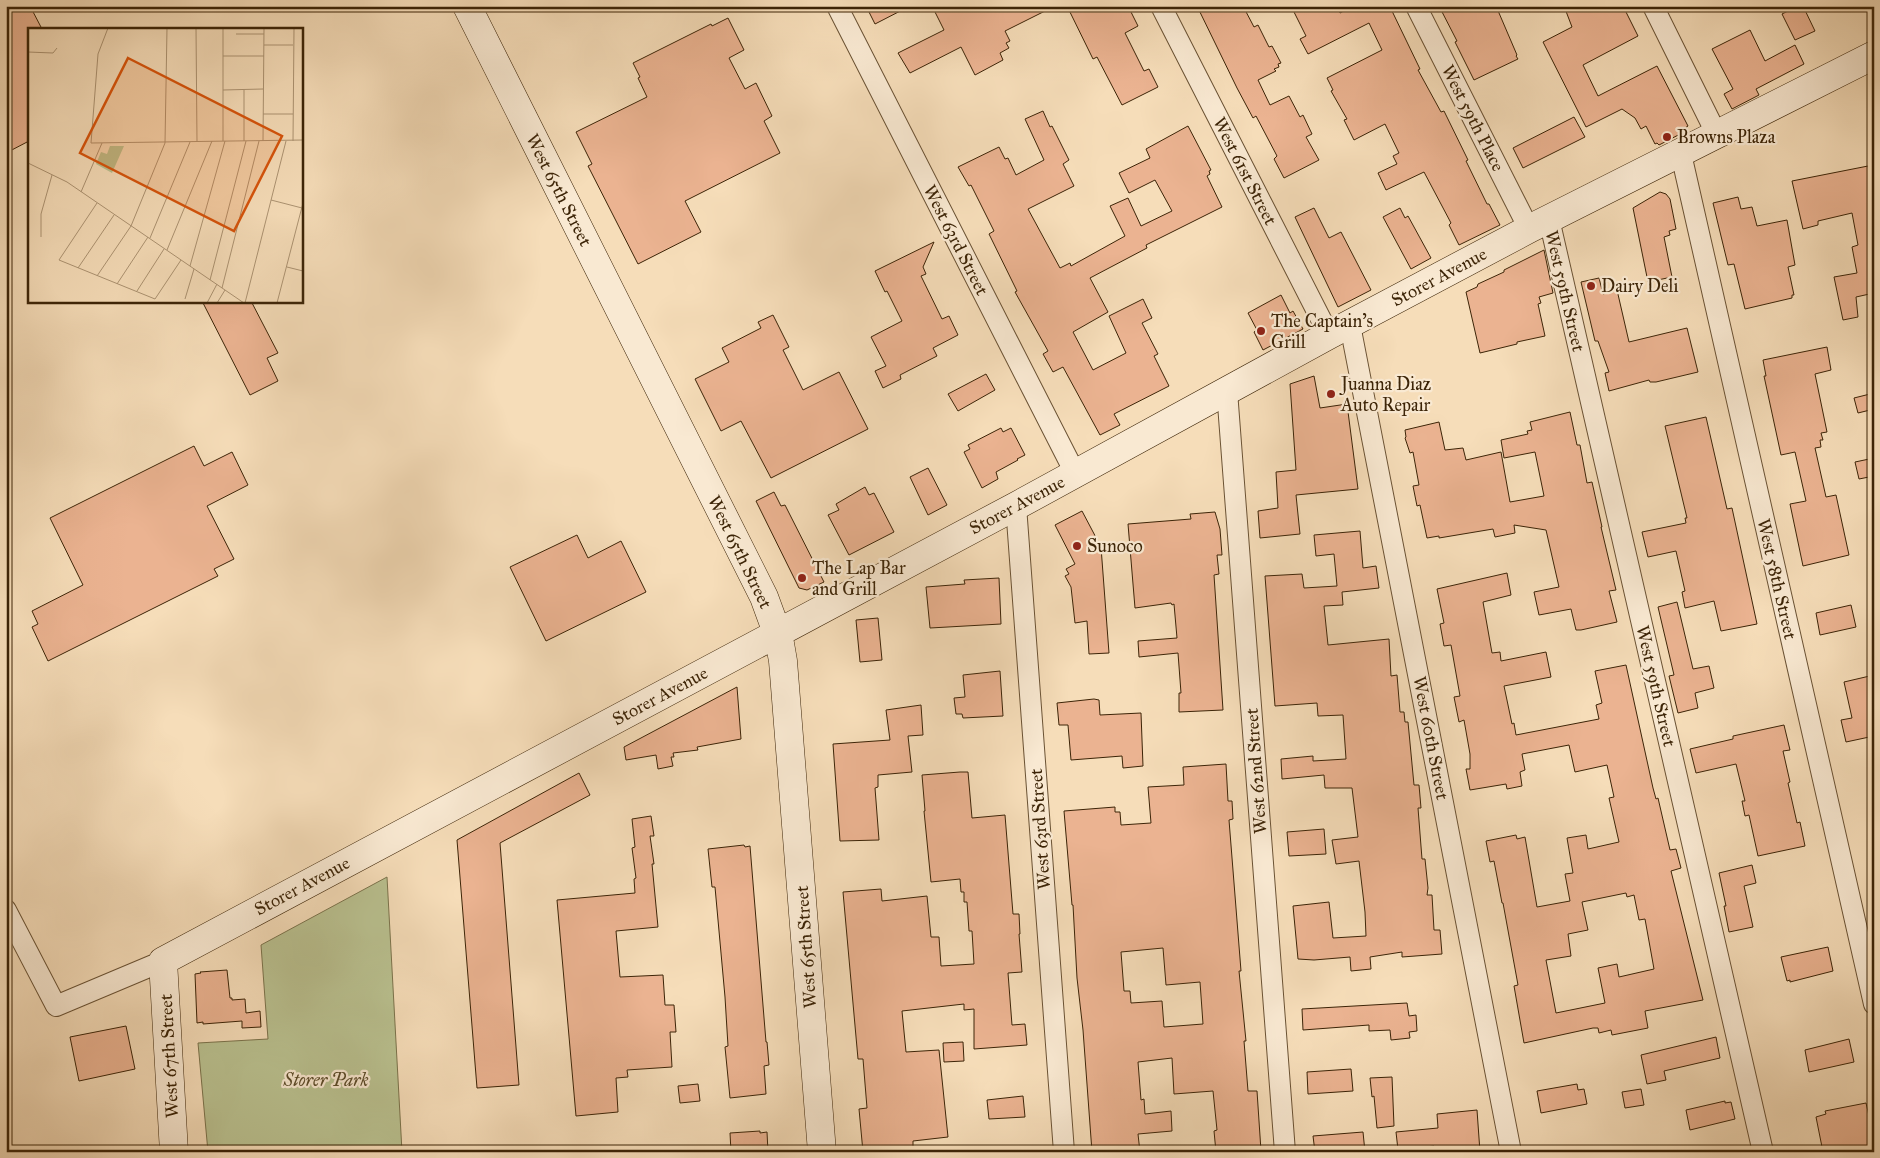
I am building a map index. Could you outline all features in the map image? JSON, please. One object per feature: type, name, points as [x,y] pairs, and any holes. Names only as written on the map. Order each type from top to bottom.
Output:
[{"type":"street","name":"West 65th Street","points":[[467,6],[764,597],[777,634],[783,661],[822,1152]]},
{"type":"street","name":"West 63rd Street","points":[[837,6],[1075,473]]},
{"type":"street","name":"West 61st Street","points":[[1161,6],[1339,330]]},
{"type":"street","name":"West 59th Place","points":[[1416,6],[1539,224]]},
{"type":"street","points":[[1653,6],[1717,136]]},
{"type":"street","name":"Storer Avenue","points":[[163,961],[1016,506],[1339,330],[1539,224],[1717,136],[1874,55]]},
{"type":"street","name":"West 58th Street","points":[[1681,154],[1874,1004]]},
{"type":"street","name":"West 59th Street","points":[[1539,224],[1762,1152]]},
{"type":"street","name":"West 60th Street","points":[[1339,330],[1511,1152]]},
{"type":"street","name":"West 62nd Street","points":[[1227,391],[1286,1152]]},
{"type":"street","name":"West 63rd Street","points":[[1016,506],[1064,1152]]},
{"type":"street","points":[[6,910],[56,1006],[163,961]]},
{"type":"street","name":"West 67th Street","points":[[163,961],[174,1152]]},
{"type":"green space","name":"Storer Park","points":[[387,877],[402,1152],[208,1152],[198,1043],[268,1039],[261,945]]},
{"type":"building","points":[[6,6],[30,6],[41,28],[28,28],[28,142],[6,153]]},
{"type":"building","points":[[866,6],[910,6],[875,24]]},
{"type":"building","points":[[932,6],[1055,6],[1005,31],[1010,41],[1006,43],[1009,48],[1000,53],[1003,60],[975,75],[961,47],[910,73],[898,53],[944,30]]},
{"type":"building","points":[[1067,6],[1128,6],[1138,26],[1125,33],[1144,71],[1149,69],[1158,87],[1122,105],[1097,57],[1093,59]]},
{"type":"building","points":[[1197,6],[1243,6],[1254,27],[1258,25],[1269,47],[1272,46],[1281,63],[1278,64],[1279,67],[1274,69],[1276,71],[1258,80],[1270,105],[1289,96],[1300,117],[1303,115],[1312,134],[1306,137],[1319,160],[1284,178],[1274,159],[1277,156],[1256,116],[1253,118],[1237,88]]},
{"type":"building","points":[[1291,6],[1337,6],[1340,13],[1353,6],[1401,6],[1392,11],[1420,69],[1418,70],[1441,112],[1444,111],[1487,204],[1489,204],[1500,225],[1459,245],[1449,225],[1451,223],[1424,172],[1386,190],[1378,173],[1397,164],[1393,156],[1399,153],[1385,124],[1354,140],[1344,120],[1347,119],[1331,91],[1333,90],[1327,78],[1382,50],[1369,23],[1308,54],[1300,39],[1306,36]]},
{"type":"building","points":[[1439,6],[1496,6],[1518,59],[1474,80]]},
{"type":"building","points":[[1564,6],[1623,6],[1638,36],[1583,65],[1598,96],[1657,66],[1688,126],[1685,128],[1686,131],[1659,145],[1655,144],[1646,126],[1641,129],[1635,118],[1622,109],[1586,127],[1543,42],[1572,27]]},
{"type":"building","points":[[1798,6],[1803,6],[1815,31],[1795,40],[1782,14]]},
{"type":"building","points":[[728,18],[744,50],[729,58],[745,89],[756,83],[772,116],[764,121],[780,153],[685,201],[701,232],[638,264],[588,166],[592,164],[576,132],[647,97],[633,63],[711,24],[712,26]]},
{"type":"building","points":[[1750,30],[1765,61],[1795,45],[1804,64],[1756,89],[1759,95],[1732,109],[1724,94],[1733,89],[1712,49]]},
{"type":"building","points":[[1043,111],[1069,160],[1063,164],[1074,186],[1028,209],[1060,268],[1070,263],[1071,266],[1125,236],[1110,206],[1128,198],[1141,226],[1172,211],[1155,180],[1129,193],[1119,173],[1150,158],[1146,149],[1188,126],[1211,170],[1207,176],[1222,207],[1146,245],[1147,248],[1090,278],[1108,312],[1073,332],[1093,370],[1126,353],[1109,316],[1143,299],[1152,318],[1142,323],[1158,354],[1154,356],[1169,386],[1114,414],[1120,425],[1100,435],[1063,367],[1053,372],[1043,354],[1048,351],[1015,292],[1017,291],[989,234],[994,231],[971,185],[969,186],[958,167],[999,147],[1005,159],[1008,158],[1016,175],[1044,160],[1025,119]]},
{"type":"building","points":[[1574,117],[1585,137],[1523,168],[1513,148]]},
{"type":"building","points":[[1868,166],[1874,192],[1874,293],[1856,297],[1858,317],[1843,320],[1834,277],[1857,273],[1852,247],[1858,245],[1852,213],[1818,221],[1818,225],[1803,229],[1792,181]]},
{"type":"building","points":[[1660,192],[1666,194],[1670,199],[1676,229],[1669,231],[1670,235],[1664,237],[1672,277],[1648,282],[1633,208]]},
{"type":"building","points":[[1738,197],[1741,209],[1752,207],[1757,226],[1787,220],[1795,265],[1788,267],[1794,295],[1792,295],[1792,298],[1745,309],[1734,264],[1728,265],[1713,203]]},
{"type":"building","points":[[1314,208],[1329,238],[1341,232],[1371,290],[1338,307],[1295,217]]},
{"type":"building","points":[[1400,208],[1405,218],[1408,216],[1431,258],[1411,269],[1383,217]]},
{"type":"building","points":[[934,242],[923,267],[926,274],[921,276],[942,319],[949,316],[958,335],[933,348],[937,356],[900,375],[901,379],[883,388],[875,371],[886,366],[871,337],[902,321],[875,271]]},
{"type":"building","points":[[1544,250],[1553,293],[1539,297],[1541,303],[1538,304],[1545,336],[1480,353],[1466,292]]},
{"type":"building","points":[[1599,278],[1603,294],[1617,290],[1629,342],[1687,328],[1698,372],[1656,382],[1650,382],[1649,380],[1609,391],[1605,373],[1609,372],[1598,341],[1595,341],[1581,282]]},
{"type":"building","points":[[1281,295],[1290,313],[1293,311],[1303,329],[1263,350],[1254,332],[1257,330],[1248,313]]},
{"type":"building","points":[[203,302],[252,302],[278,353],[267,358],[278,381],[250,395]]},
{"type":"building","points":[[773,315],[789,347],[783,350],[803,390],[839,372],[868,429],[771,478],[741,421],[721,431],[695,379],[729,362],[722,348],[761,328],[758,322]]},
{"type":"building","points":[[1827,347],[1831,370],[1815,374],[1827,432],[1821,433],[1823,440],[1820,440],[1821,447],[1815,448],[1826,497],[1836,495],[1849,555],[1803,566],[1790,504],[1806,501],[1795,452],[1781,455],[1764,376],[1766,376],[1763,360]]},
{"type":"building","points":[[986,374],[995,390],[958,411],[948,394]]},
{"type":"building","points":[[1314,376],[1320,408],[1347,404],[1358,489],[1296,495],[1300,534],[1260,538],[1258,511],[1278,508],[1276,472],[1296,470],[1290,384]]},
{"type":"building","points":[[1874,393],[1874,409],[1858,413],[1854,398]]},
{"type":"building","points":[[1570,412],[1577,445],[1580,445],[1587,483],[1592,482],[1616,590],[1609,591],[1617,622],[1581,630],[1576,630],[1571,609],[1539,615],[1534,592],[1559,587],[1546,530],[1514,525],[1515,533],[1495,537],[1493,529],[1439,538],[1439,536],[1427,538],[1420,505],[1417,506],[1413,486],[1419,485],[1413,452],[1410,453],[1405,438],[1405,430],[1439,422],[1445,450],[1463,448],[1466,460],[1501,452],[1510,502],[1544,496],[1535,452],[1504,458],[1501,440],[1528,434],[1527,431],[1532,430],[1530,422]]},
{"type":"building","points":[[1706,417],[1727,509],[1732,508],[1757,624],[1721,631],[1714,601],[1685,608],[1682,592],[1685,591],[1676,551],[1648,557],[1642,532],[1686,523],[1685,518],[1687,518],[1665,426]]},
{"type":"building","points":[[1001,428],[1003,432],[1011,428],[1025,455],[996,472],[998,479],[982,488],[964,452],[970,449],[968,445]]},
{"type":"building","points":[[194,446],[204,466],[232,452],[248,485],[207,506],[234,559],[214,569],[218,576],[48,661],[32,627],[38,624],[32,611],[83,585],[50,518]]},
{"type":"building","points":[[1874,458],[1874,476],[1859,479],[1855,462]]},
{"type":"building","points":[[928,468],[947,505],[928,515],[910,477]]},
{"type":"building","points":[[865,487],[869,495],[874,493],[894,532],[849,555],[828,515],[839,510],[836,504]]},
{"type":"building","points":[[774,492],[781,506],[785,505],[824,582],[807,590],[799,588],[756,501]]},
{"type":"building","points":[[1082,511],[1101,547],[1109,653],[1089,654],[1087,621],[1075,623],[1071,587],[1065,576],[1069,574],[1066,569],[1075,564],[1055,525]]},
{"type":"building","points":[[1215,512],[1220,529],[1222,555],[1217,555],[1219,574],[1214,575],[1223,710],[1179,712],[1179,693],[1181,693],[1178,653],[1139,657],[1138,641],[1177,638],[1174,604],[1135,608],[1128,524],[1191,519],[1190,514]]},
{"type":"building","points":[[1360,531],[1363,568],[1376,566],[1379,588],[1342,592],[1343,605],[1324,606],[1328,645],[1389,639],[1391,676],[1397,675],[1400,712],[1404,712],[1405,722],[1408,722],[1414,785],[1419,785],[1421,808],[1418,808],[1422,859],[1425,859],[1427,895],[1432,895],[1434,930],[1440,930],[1442,954],[1402,957],[1402,952],[1370,957],[1371,969],[1351,971],[1350,957],[1314,960],[1298,959],[1293,906],[1329,902],[1333,938],[1366,936],[1365,912],[1359,861],[1336,864],[1332,840],[1358,837],[1352,788],[1325,788],[1324,775],[1282,779],[1281,759],[1313,756],[1313,761],[1346,759],[1343,715],[1318,716],[1317,703],[1275,706],[1265,576],[1302,574],[1304,588],[1337,586],[1334,554],[1316,556],[1314,535]]},
{"type":"building","points":[[577,535],[588,558],[621,541],[646,592],[546,641],[510,567]]},
{"type":"building","points":[[1507,573],[1511,595],[1483,602],[1492,653],[1500,652],[1501,661],[1546,652],[1551,677],[1504,686],[1516,735],[1599,719],[1596,705],[1602,703],[1595,671],[1626,665],[1653,788],[1656,799],[1658,798],[1670,850],[1676,849],[1681,868],[1671,871],[1703,1000],[1645,1011],[1648,1028],[1612,1035],[1611,1030],[1599,1033],[1598,1028],[1593,1028],[1524,1043],[1514,986],[1518,985],[1503,903],[1494,861],[1490,862],[1486,841],[1516,835],[1517,839],[1525,837],[1537,907],[1570,901],[1565,874],[1573,873],[1567,838],[1586,835],[1588,849],[1619,842],[1609,798],[1614,797],[1607,765],[1575,772],[1569,745],[1522,754],[1525,770],[1520,772],[1522,786],[1507,789],[1506,784],[1470,790],[1466,769],[1470,769],[1470,754],[1464,720],[1459,722],[1454,697],[1460,696],[1451,645],[1444,646],[1440,624],[1444,623],[1437,589]],"holes":[[[1626,893],[1627,897],[1634,895],[1639,920],[1645,919],[1654,969],[1619,977],[1617,964],[1598,968],[1605,1003],[1556,1013],[1546,960],[1571,956],[1568,934],[1588,930],[1582,902]]]},
{"type":"building","points":[[999,578],[1001,624],[930,628],[926,587],[965,584],[964,580]]},
{"type":"building","points":[[1677,602],[1693,669],[1709,666],[1714,688],[1695,693],[1698,708],[1678,713],[1669,676],[1674,675],[1658,607]]},
{"type":"building","points":[[1851,605],[1856,627],[1820,635],[1816,613]]},
{"type":"building","points":[[878,618],[882,660],[860,662],[856,620]]},
{"type":"building","points":[[1000,671],[1003,716],[963,718],[962,714],[956,714],[954,698],[965,697],[963,675]]},
{"type":"building","points":[[1874,675],[1874,736],[1846,742],[1841,720],[1852,718],[1844,682]]},
{"type":"building","points":[[737,687],[741,739],[697,747],[698,750],[673,753],[674,757],[671,757],[673,766],[658,769],[656,755],[626,760],[624,747]]},
{"type":"building","points":[[1099,700],[1100,715],[1141,713],[1143,766],[1123,768],[1122,756],[1071,760],[1068,725],[1059,725],[1057,703]]},
{"type":"building","points":[[921,705],[923,735],[908,736],[912,772],[878,775],[878,787],[875,788],[879,840],[840,841],[833,744],[890,740],[886,710]]},
{"type":"building","points":[[1784,725],[1790,750],[1783,751],[1790,782],[1788,783],[1797,823],[1800,822],[1805,846],[1758,856],[1749,815],[1745,816],[1742,801],[1745,801],[1736,764],[1696,773],[1690,749],[1733,739],[1733,736]]},
{"type":"building","points":[[1226,764],[1228,801],[1232,801],[1233,819],[1229,820],[1241,971],[1239,971],[1246,1041],[1244,1041],[1248,1091],[1257,1091],[1261,1151],[1216,1152],[1214,1131],[1217,1130],[1213,1091],[1174,1094],[1172,1058],[1138,1062],[1141,1100],[1144,1099],[1145,1114],[1171,1111],[1172,1131],[1138,1134],[1140,1152],[1092,1152],[1064,811],[1115,807],[1115,812],[1120,812],[1121,825],[1151,823],[1148,787],[1184,785],[1183,767]],"holes":[[[1163,948],[1166,985],[1200,982],[1203,1024],[1164,1027],[1162,1001],[1131,1003],[1130,991],[1124,991],[1121,952]]]},
{"type":"building","points":[[968,772],[972,818],[1005,815],[1013,914],[1019,914],[1022,972],[1008,973],[1012,1025],[1025,1024],[1027,1045],[974,1049],[974,1009],[964,1010],[964,1004],[902,1011],[906,1052],[939,1050],[948,1137],[913,1141],[913,1152],[863,1152],[859,1109],[867,1108],[863,1059],[858,1059],[843,892],[881,889],[882,901],[927,896],[931,937],[939,937],[941,966],[974,964],[972,931],[969,931],[967,902],[964,902],[964,892],[961,892],[960,879],[931,882],[924,811],[922,775]]},
{"type":"building","points":[[579,773],[590,795],[500,843],[519,1085],[477,1088],[457,840]]},
{"type":"building","points":[[651,816],[654,836],[650,836],[654,864],[652,864],[658,927],[616,931],[620,977],[663,975],[665,1005],[674,1005],[676,1032],[670,1032],[672,1067],[627,1070],[628,1077],[616,1078],[618,1112],[576,1116],[557,900],[635,893],[634,879],[636,878],[632,848],[635,847],[632,819]]},
{"type":"building","points":[[1324,829],[1326,854],[1289,856],[1287,832]]},
{"type":"building","points":[[744,845],[745,847],[750,846],[769,1065],[764,1066],[766,1094],[730,1098],[725,1047],[728,1046],[725,997],[715,887],[712,887],[708,849]]},
{"type":"building","points":[[1752,865],[1756,883],[1744,886],[1753,927],[1729,932],[1719,873]]},
{"type":"building","points":[[1828,947],[1833,971],[1790,982],[1790,980],[1787,981],[1781,957]]},
{"type":"building","points":[[227,970],[230,998],[232,1000],[245,999],[246,1013],[260,1011],[261,1027],[242,1028],[242,1021],[197,1023],[195,974]]},
{"type":"building","points":[[1407,1003],[1409,1016],[1416,1015],[1417,1031],[1409,1032],[1410,1038],[1391,1040],[1390,1030],[1369,1031],[1369,1025],[1303,1030],[1302,1009]]},
{"type":"building","points":[[126,1026],[135,1069],[79,1081],[70,1037]]},
{"type":"building","points":[[1716,1037],[1720,1058],[1664,1071],[1666,1080],[1647,1084],[1641,1055]]},
{"type":"building","points":[[1849,1039],[1854,1062],[1809,1072],[1805,1050]]},
{"type":"building","points":[[963,1042],[964,1061],[944,1062],[943,1043]]},
{"type":"building","points":[[1351,1069],[1353,1091],[1308,1094],[1307,1072]]},
{"type":"building","points":[[1392,1077],[1394,1126],[1377,1128],[1370,1078]]},
{"type":"building","points":[[698,1084],[700,1101],[680,1103],[678,1086]]},
{"type":"building","points":[[1577,1084],[1578,1090],[1584,1089],[1587,1104],[1541,1113],[1537,1091]]},
{"type":"building","points":[[1641,1089],[1644,1105],[1625,1108],[1622,1092]]},
{"type":"building","points":[[1023,1096],[1025,1117],[989,1119],[987,1100]]},
{"type":"building","points":[[1725,1101],[1725,1103],[1731,1102],[1735,1119],[1690,1130],[1686,1110]]},
{"type":"building","points":[[1866,1103],[1874,1138],[1874,1152],[1823,1152],[1816,1117],[1826,1114],[1825,1111]]},
{"type":"building","points":[[1477,1110],[1480,1152],[1434,1152],[1434,1146],[1398,1150],[1396,1132],[1438,1128],[1437,1114]]},
{"type":"building","points":[[760,1131],[760,1133],[767,1132],[768,1152],[731,1152],[730,1133]]},
{"type":"building","points":[[1363,1132],[1365,1152],[1315,1152],[1313,1136]]},
{"type":"place","name":"Browns Plaza","points":[[1667,137]]},
{"type":"place","name":"Dairy Deli","points":[[1591,286]]},
{"type":"place","name":"The Captain's Grill","points":[[1261,331]]},
{"type":"place","name":"Juanna Diaz Auto Repair","points":[[1331,394]]},
{"type":"place","name":"Sunoco","points":[[1077,546]]},
{"type":"place","name":"The Lap Bar and Grill","points":[[802,578]]}]
